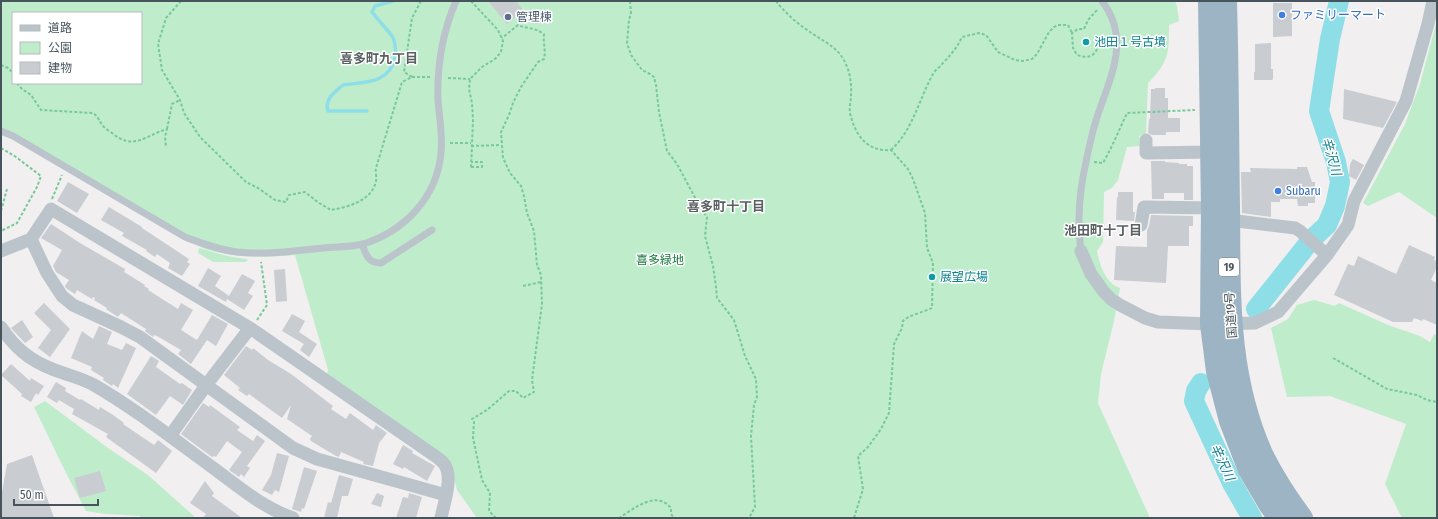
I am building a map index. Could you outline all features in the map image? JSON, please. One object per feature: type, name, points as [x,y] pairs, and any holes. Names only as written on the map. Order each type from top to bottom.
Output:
[{"type":"highway","name":"国道19号","points":[[1209,1],[1211,152],[1229,267],[1221,324],[1217,371],[1230,421],[1249,470],[1279,518]]},
{"type":"highway","name":"国道19号","points":[[1220,214],[1226,1]]},
{"type":"highway","name":"国道19号","points":[[1221,324],[1234,354],[1249,421],[1263,456],[1274,476],[1302,518]]},
{"type":"street","points":[[1080,251],[1091,274],[1104,292],[1120,305],[1145,318],[1158,322],[1221,324],[1256,323],[1278,312],[1323,252],[1348,225],[1354,201],[1406,101],[1433,1]]},
{"type":"street","points":[[1146,140],[1146,153],[1211,152]]},
{"type":"street","points":[[1141,225],[1144,207],[1220,214],[1295,228],[1323,252]]},
{"type":"street","points":[[1,251],[31,239],[51,209],[250,328],[445,464],[449,481],[440,518]]},
{"type":"street","points":[[31,239],[47,273],[62,296],[73,305],[140,337],[207,384],[293,448],[306,455],[446,495]]},
{"type":"street","points":[[1,327],[18,349],[28,357],[38,363],[89,382],[123,403],[170,436],[262,504],[293,518]]},
{"type":"street","points":[[170,436],[207,384],[250,328]]},
{"type":"lane","points":[[1,130],[185,237],[204,245],[236,252],[260,253],[362,244],[386,235],[413,215],[425,199],[438,174],[441,153],[438,98],[439,72],[444,43],[456,1]]},
{"type":"lane","points":[[1080,251],[1078,205],[1082,182],[1093,129],[1116,60],[1117,39],[1113,19],[1101,4]]},
{"type":"lane","points":[[362,244],[366,256],[371,261],[381,263],[432,230]]},
{"type":"path","points":[[181,1],[166,18],[158,44],[162,70],[180,100],[184,113],[200,137],[246,182],[258,188],[275,200],[286,202],[289,195],[305,192],[319,203],[330,209],[337,209],[347,207],[368,197],[376,181],[376,168],[402,82],[412,77],[431,77]]},
{"type":"path","points":[[412,77],[404,72],[412,18],[421,1]]},
{"type":"path","points":[[471,1],[498,30],[503,40],[501,52],[495,59],[482,67],[470,79],[469,89],[473,120],[471,145],[472,153],[471,162],[471,168],[482,167],[482,162],[471,162]]},
{"type":"path","points":[[630,1],[631,13],[627,43],[631,55],[642,70],[654,77],[667,151],[677,164],[701,209],[707,216],[705,236],[714,273],[717,298],[734,320],[744,356],[756,379],[758,396],[754,405],[751,436],[755,507],[749,518]]},
{"type":"path","points":[[776,1],[780,7],[809,32],[828,43],[841,56],[850,76],[850,112],[855,129],[867,145],[881,151],[891,150],[897,144],[916,114],[924,91],[934,72],[951,55],[962,37],[979,33],[986,35],[998,52],[1015,60],[1023,61],[1032,59],[1037,54],[1042,43],[1054,27],[1058,25],[1068,25],[1072,33],[1073,48],[1077,55],[1087,58],[1092,56],[1097,49]]},
{"type":"path","points":[[1072,33],[1078,29],[1084,29],[1088,20],[1101,4]]},
{"type":"path","points":[[496,518],[489,511],[490,493],[482,480],[473,438],[474,422],[472,419],[487,410],[509,391],[516,391],[523,398],[534,392],[532,380],[542,304],[541,275],[537,265],[534,231],[527,213],[521,186],[510,173],[503,158],[501,132],[521,87],[538,62],[544,60],[546,53],[543,42],[544,34],[536,29],[518,25],[502,38]]},
{"type":"path","points":[[1,65],[8,68],[12,72]]},
{"type":"path","points":[[446,78],[470,79]]},
{"type":"path","points":[[18,84],[31,95],[41,110],[93,113],[98,116],[104,127],[119,139],[128,142],[138,141],[167,129]]},
{"type":"path","points":[[166,147],[165,137],[172,104],[180,100]]},
{"type":"path","points":[[1092,161],[1103,163],[1127,113],[1210,109]]},
{"type":"path","points":[[448,143],[501,145]]},
{"type":"path","points":[[1,148],[16,157],[41,176],[37,188],[17,223],[1,231]]},
{"type":"path","points":[[854,518],[863,489],[858,456],[868,447],[881,429],[889,413],[894,344],[900,335],[905,319],[932,308],[933,263],[928,248],[925,213],[908,169],[891,150]]},
{"type":"path","points":[[51,209],[51,203],[62,173]]},
{"type":"path","points":[[1,211],[7,189]]},
{"type":"path","points":[[250,328],[255,324],[268,305],[260,253]]},
{"type":"path","points":[[523,286],[541,282]]},
{"type":"path","points":[[1333,358],[1387,389],[1417,395],[1427,400],[1437,402]]},
{"type":"path","points":[[620,518],[650,500],[660,499],[671,508],[671,514],[674,518]]},
{"type":"green space","name":"喜多緑地","points":[[1,1],[1175,1],[1177,6],[1179,21],[1169,25],[1169,43],[1164,63],[1148,83],[1146,134],[1139,136],[1140,146],[1127,147],[1118,180],[1112,188],[1104,192],[1103,242],[1097,251],[1102,268],[1107,278],[1115,286],[1120,288],[1114,321],[1101,374],[1098,403],[1150,518],[477,518],[457,490],[454,478],[327,375],[328,370],[295,255],[272,257],[239,256],[205,249],[177,236],[1,132]]},
{"type":"green space","points":[[1437,20],[1437,218],[1399,192],[1368,206],[1363,203],[1405,124],[1420,84]]},
{"type":"green space","points":[[199,248],[248,260],[246,262],[213,262],[198,253]]},
{"type":"green space","points":[[1314,300],[1335,306],[1339,303],[1388,325],[1420,336],[1430,342],[1434,334],[1437,335],[1437,518],[1402,518],[1385,484],[1406,424],[1330,396],[1287,397],[1271,328],[1288,319],[1297,305]]},
{"type":"green space","points":[[45,401],[108,448],[148,475],[196,518],[141,518],[140,516],[105,514],[86,511],[34,407]]},
{"type":"building","name":"管理棟","points":[[488,1],[516,1],[523,10],[507,24]]},
{"type":"building","name":"ファミリーマート","points":[[1273,3],[1292,3],[1292,36],[1273,37]]},
{"type":"building","points":[[1271,43],[1271,69],[1273,69],[1273,79],[1254,80],[1255,44]]},
{"type":"building","points":[[1165,88],[1165,98],[1168,98],[1168,118],[1180,118],[1180,132],[1166,132],[1166,135],[1152,135],[1148,133],[1151,89]]},
{"type":"building","points":[[1344,89],[1397,102],[1383,128],[1343,119]]},
{"type":"building","points":[[1353,159],[1364,165],[1356,180],[1349,176],[1350,164]]},
{"type":"building","points":[[1151,161],[1165,161],[1193,166],[1193,200],[1184,200],[1184,193],[1164,193],[1164,199],[1152,199]]},
{"type":"building","name":"Subaru","points":[[1297,167],[1307,167],[1312,182],[1315,182],[1315,203],[1308,203],[1308,206],[1298,206],[1297,199],[1280,199],[1280,202],[1271,202],[1271,217],[1242,213],[1241,172],[1251,172],[1250,168],[1297,169]]},
{"type":"building","points":[[68,182],[89,194],[77,213],[57,201]]},
{"type":"building","points":[[1118,192],[1133,192],[1133,212],[1135,212],[1134,221],[1116,220]]},
{"type":"building","points":[[109,207],[142,227],[189,259],[187,262],[190,264],[182,276],[168,268],[170,263],[157,254],[155,257],[146,251],[147,250],[122,236],[124,233],[101,220]]},
{"type":"building","points":[[1151,215],[1193,216],[1193,226],[1189,226],[1189,246],[1168,246],[1166,283],[1114,280],[1116,246],[1147,247],[1147,230]]},
{"type":"building","points":[[51,224],[125,269],[124,272],[145,285],[144,286],[149,289],[148,290],[178,309],[181,303],[193,310],[181,330],[197,340],[212,315],[228,324],[216,346],[207,340],[191,364],[178,354],[181,350],[157,336],[154,335],[153,337],[145,331],[146,329],[121,313],[118,317],[94,300],[95,298],[93,297],[92,299],[77,290],[75,294],[66,288],[65,286],[69,280],[56,272],[53,266],[62,250],[41,238]]},
{"type":"building","points":[[1409,245],[1435,257],[1434,260],[1437,261],[1437,267],[1431,280],[1437,283],[1437,325],[1423,319],[1422,321],[1414,318],[1412,322],[1393,322],[1334,295],[1348,264],[1354,266],[1358,256],[1396,274]]},
{"type":"building","points":[[208,268],[221,276],[215,286],[229,296],[242,274],[255,281],[248,293],[253,296],[244,310],[227,299],[226,302],[198,286]]},
{"type":"building","points":[[285,269],[287,301],[276,302],[274,270]]},
{"type":"building","points":[[44,303],[70,329],[50,357],[38,348],[51,330],[34,313]]},
{"type":"building","points":[[292,314],[305,321],[299,332],[317,344],[309,357],[300,350],[304,344],[282,331]]},
{"type":"building","points":[[22,320],[33,337],[25,343],[11,328]]},
{"type":"building","points":[[99,326],[112,332],[107,344],[122,350],[126,343],[136,348],[118,388],[103,380],[104,378],[91,370],[92,367],[71,358],[82,331],[93,339]]},
{"type":"building","points":[[246,346],[252,350],[253,348],[268,360],[291,374],[333,406],[331,409],[346,419],[350,413],[373,430],[376,425],[387,433],[379,443],[373,466],[363,464],[364,462],[341,452],[339,457],[336,456],[311,441],[310,439],[312,436],[287,419],[291,405],[282,418],[249,394],[247,396],[238,390],[240,388],[224,375]]},
{"type":"building","points":[[151,356],[159,361],[156,367],[180,384],[182,383],[192,390],[183,405],[170,396],[156,415],[127,394]]},
{"type":"building","points":[[11,364],[30,381],[31,378],[44,386],[38,395],[36,393],[31,402],[21,396],[22,394],[1,375]]},
{"type":"building","points":[[56,382],[66,388],[65,391],[80,400],[81,399],[99,410],[100,407],[113,415],[124,423],[123,424],[154,445],[158,440],[172,451],[156,473],[106,437],[108,434],[72,414],[74,409],[59,400],[57,403],[47,397]]},
{"type":"building","points":[[203,403],[209,407],[210,405],[240,427],[237,430],[253,441],[257,435],[265,441],[247,466],[250,468],[244,477],[241,474],[239,477],[229,470],[242,452],[227,441],[216,457],[212,457],[181,434]]},
{"type":"building","points":[[403,445],[413,451],[412,453],[435,466],[427,481],[404,467],[403,469],[393,464]]},
{"type":"building","points":[[277,453],[289,456],[279,492],[275,490],[272,495],[262,490],[271,475]]},
{"type":"building","points":[[32,455],[54,518],[1,518],[1,498],[7,464]]},
{"type":"building","points":[[304,467],[317,471],[304,509],[302,508],[301,512],[292,509]]},
{"type":"building","points":[[100,471],[106,491],[80,498],[74,478]]},
{"type":"building","points":[[339,475],[353,479],[348,496],[342,496],[337,518],[324,518],[328,502],[331,503]]},
{"type":"building","points":[[205,481],[214,493],[212,496],[242,518],[203,518],[206,514],[190,503]]},
{"type":"building","points":[[377,493],[384,496],[381,507],[371,504]]},
{"type":"building","points":[[409,493],[422,497],[416,518],[396,518],[403,497],[408,498]]},
{"type":"waterway","points":[[367,111],[328,111],[327,107],[331,96],[343,85],[375,80],[382,77],[392,66],[395,57],[394,41],[392,36],[372,12],[375,6],[393,1]]},
{"type":"waterway","name":"辛沢川","points":[[1256,309],[1311,240],[1327,225],[1335,206],[1340,182],[1336,162],[1319,111],[1330,39],[1339,1]]},
{"type":"waterway","name":"辛沢川","points":[[1201,383],[1196,391],[1194,401],[1232,483],[1252,518]]},
{"type":"place","name":"ファミリーマート","points":[[1282,15]]},
{"type":"place","name":"管理棟","points":[[508,17]]},
{"type":"place","name":"池田１号古墳","points":[[1086,42]]},
{"type":"place","name":"Subaru","points":[[1278,191]]},
{"type":"place","name":"展望広場","points":[[932,277]]},
{"type":"district","name":"喜多町九丁目","points":[[379,58]]},
{"type":"district","name":"喜多町十丁目","points":[[726,206]]},
{"type":"district","name":"池田町十丁目","points":[[1103,230]]}]
